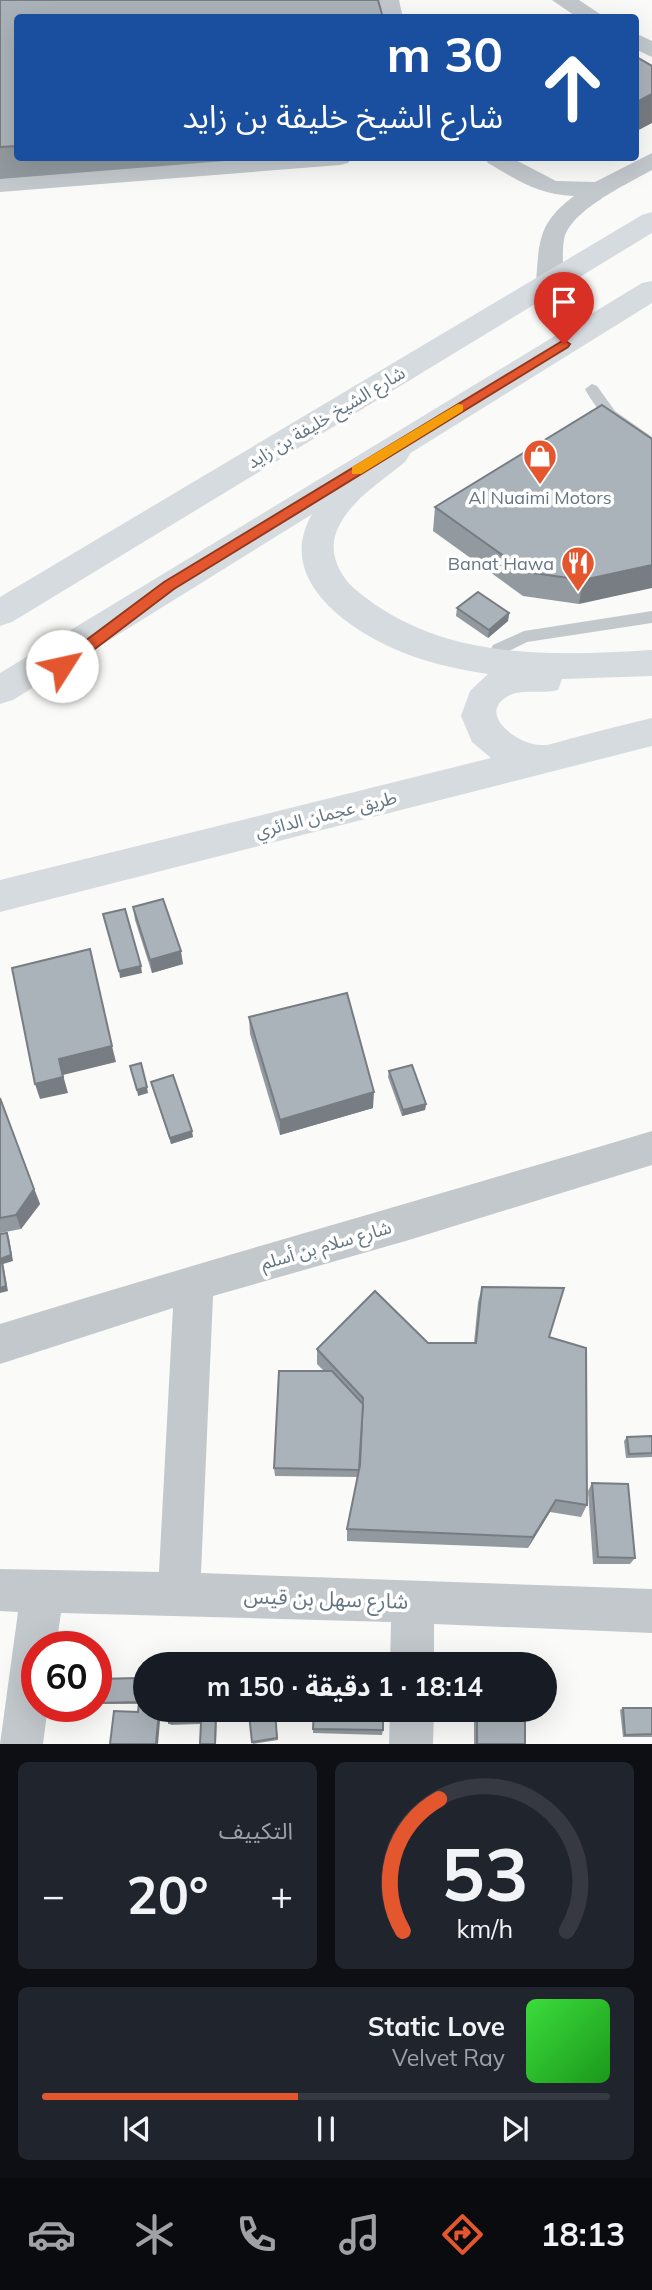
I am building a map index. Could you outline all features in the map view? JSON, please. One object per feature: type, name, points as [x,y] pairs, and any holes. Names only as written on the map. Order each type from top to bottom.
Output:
[{"type":"main road","name":"شارع الشيخ خليفة بن زايد","points":[[0,613],[652,221]]},
{"type":"main road","points":[[1,693],[79,654],[169,586],[652,290]]},
{"type":"main road","points":[[422,430],[354,488],[328,515],[318,539],[319,565],[325,578],[342,599],[380,626],[408,640],[492,662],[576,667],[652,663]]},
{"type":"main road","points":[[0,588],[134,511],[204,480],[240,468]]},
{"type":"main road","points":[[0,638],[184,521],[215,495],[240,468]]},
{"type":"main road","points":[[541,760],[501,746],[483,729],[479,708],[483,698],[492,690],[515,680],[652,674]]},
{"type":"main road","name":"طريق عجمان الدائري","points":[[0,896],[652,732]]},
{"type":"street","points":[[564,0],[588,14]]},
{"type":"street","points":[[549,283],[553,233],[559,221],[578,205],[652,160]]},
{"type":"street","points":[[0,185],[302,161]]},
{"type":"street","points":[[501,161],[539,183],[569,190],[603,190]]},
{"type":"street","points":[[539,183],[557,209],[559,221]]},
{"type":"street","name":"شارع سلام بن أسلم","points":[[0,1344],[194,1283],[409,1222],[652,1148]]},
{"type":"street","points":[[178,1594],[194,1283]]},
{"type":"street","name":"شارع سهل بن قيس","points":[[0,1590],[413,1601],[652,1611]]},
{"type":"street","points":[[21,1744],[42,1591]]},
{"type":"street","points":[[412,1652],[413,1601]]},
{"type":"street","points":[[411,1744],[412,1722]]},
{"type":"lane","points":[[592,389],[607,414],[652,444]]},
{"type":"lane","points":[[492,662],[499,649],[524,637],[652,617]]},
{"type":"building","points":[[0,0],[378,0],[382,14],[14,14],[14,146],[0,147]]},
{"type":"building","points":[[639,58],[652,66],[652,94],[639,101]]},
{"type":"building","points":[[602,405],[652,439],[652,565],[583,580],[526,572],[435,507]]},
{"type":"building","points":[[478,592],[509,613],[489,630],[457,608]]},
{"type":"building","points":[[163,899],[181,951],[150,960],[133,907]]},
{"type":"building","points":[[125,909],[141,966],[119,971],[103,914]]},
{"type":"building","points":[[90,949],[112,1046],[59,1059],[63,1077],[35,1084],[12,968]]},
{"type":"building","points":[[347,993],[374,1092],[280,1120],[249,1017]]},
{"type":"building","points":[[141,1063],[147,1087],[137,1090],[130,1066]]},
{"type":"building","points":[[412,1065],[426,1104],[403,1110],[389,1071]]},
{"type":"building","points":[[173,1075],[192,1131],[170,1138],[151,1082]]},
{"type":"building","points":[[0,1098],[34,1189],[16,1215],[0,1218]]},
{"type":"building","points":[[7,1233],[11,1255],[0,1259],[0,1234]]},
{"type":"building","points":[[2,1262],[6,1286],[0,1288],[0,1263]]},
{"type":"building","points":[[482,1287],[564,1288],[549,1337],[586,1348],[587,1505],[556,1500],[533,1537],[347,1529],[360,1465],[363,1398],[317,1349],[375,1291],[428,1343],[476,1343]]},
{"type":"building","points":[[279,1371],[332,1371],[363,1404],[359,1470],[274,1468]]},
{"type":"building","points":[[652,1436],[652,1453],[629,1454],[627,1437]]},
{"type":"building","points":[[592,1483],[628,1484],[635,1558],[598,1557]]},
{"type":"building","points":[[133,1678],[133,1702],[112,1703],[112,1679]]},
{"type":"building","points":[[623,1708],[652,1708],[652,1734],[625,1735]]},
{"type":"building","points":[[114,1711],[133,1712],[133,1722],[158,1722],[156,1744],[110,1744]]},
{"type":"building","points":[[201,1722],[216,1722],[215,1744],[200,1744]]},
{"type":"building","points":[[250,1722],[276,1722],[277,1738],[252,1742]]},
{"type":"building","points":[[313,1722],[383,1722],[383,1730],[313,1729]]},
{"type":"building","points":[[477,1722],[525,1722],[525,1744],[477,1744]]},
{"type":"slow traffic","points":[[357,470],[458,408]]},
{"type":"place","name":"Al Nuaimi Motors","points":[[540,486]]},
{"type":"place","name":"Banat Hawa","points":[[578,593]]},
{"type":"route","points":[[62,666],[169,586],[564,344]]}]
